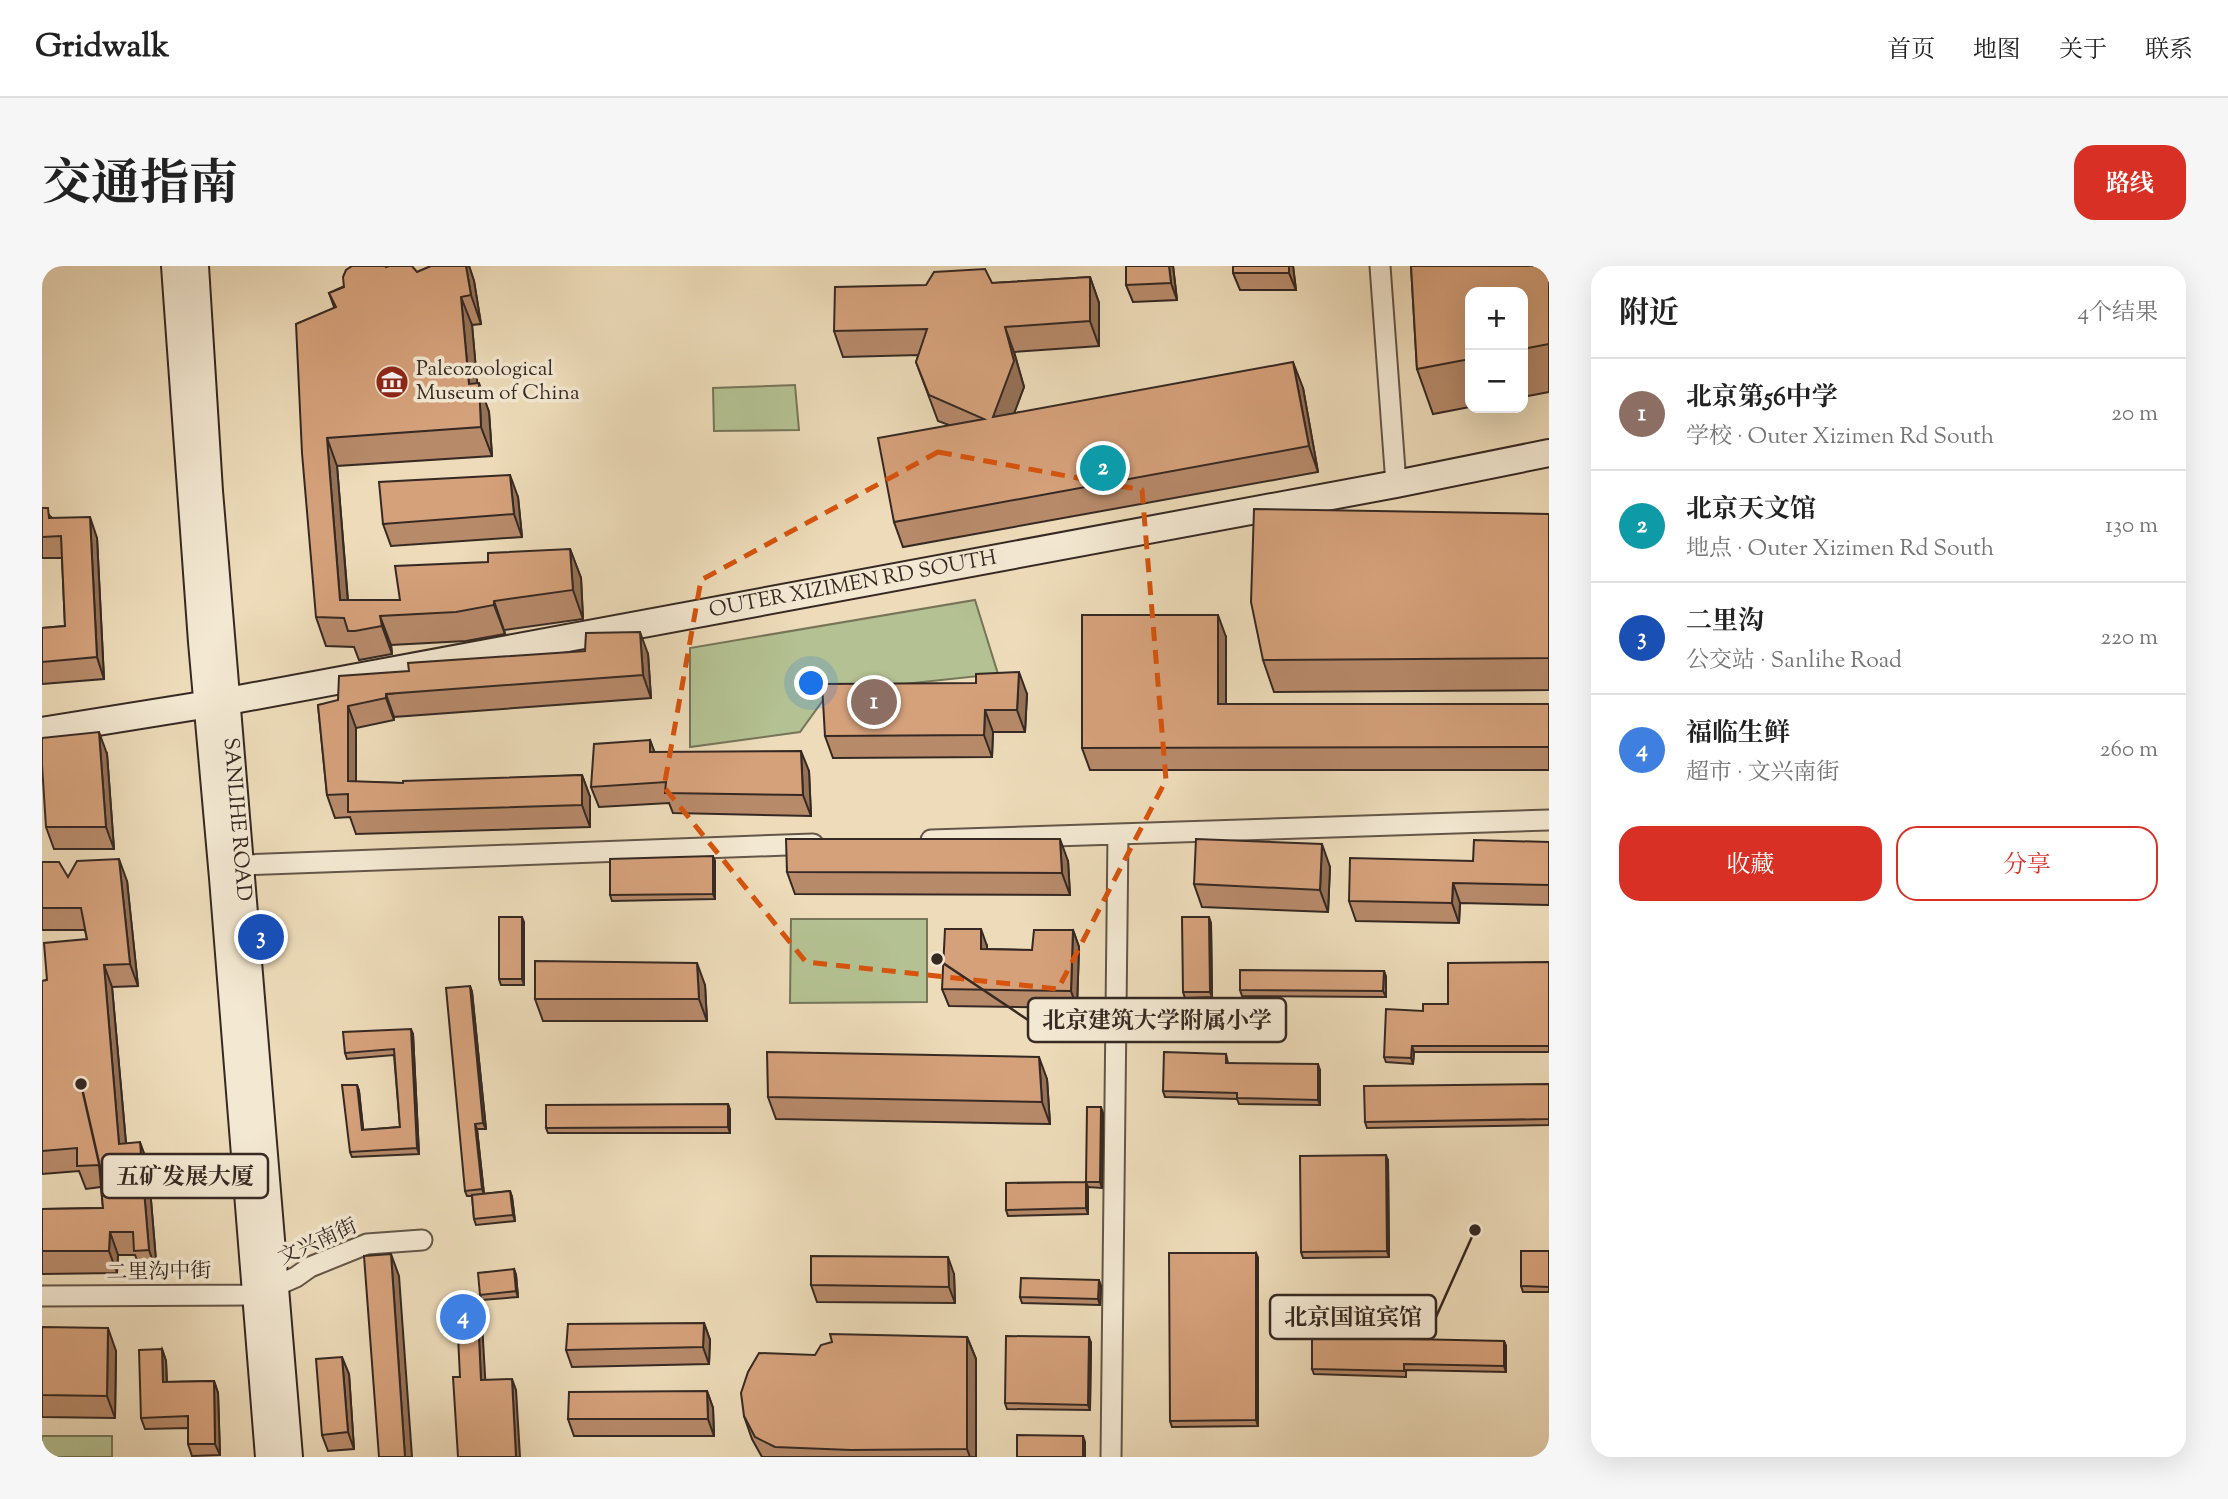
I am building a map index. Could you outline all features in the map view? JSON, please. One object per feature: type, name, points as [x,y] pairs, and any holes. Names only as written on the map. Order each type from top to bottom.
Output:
[{"type":"main road","name":"SANLIHE ROAD","points":[[175,266],[218,703],[241,864],[265,1291],[269,1457]]},
{"type":"main road","name":"SANLIHE ROAD","points":[[195,266],[209,491],[223,878],[265,1291],[289,1457]]},
{"type":"main road","name":"OUTER XIZIMEN RD SOUTH","points":[[42,731],[218,703],[1396,484],[1549,453]]},
{"type":"street","points":[[1380,266],[1396,484]]},
{"type":"street","points":[[911,841],[1549,820]]},
{"type":"street","points":[[1111,1457],[1118,834]]},
{"type":"street","points":[[241,864],[828,844]]},
{"type":"street","name":"文兴南街","points":[[265,1291],[296,1277],[310,1267],[367,1244],[422,1240]]},
{"type":"street","name":"二里沟中街","points":[[42,1296],[265,1291]]},
{"type":"highlighted area","points":[[938,452],[1142,490],[1166,780],[1058,989],[806,962],[664,787],[701,580]]},
{"type":"green space","points":[[795,385],[799,430],[714,431],[713,388]]},
{"type":"green space","points":[[975,600],[998,674],[829,692],[800,732],[690,747],[690,648]]},
{"type":"green space","points":[[791,919],[927,919],[927,1002],[790,1003]]},
{"type":"green space","points":[[42,1436],[112,1436],[112,1457],[42,1457]]},
{"type":"building","points":[[352,266],[412,266],[417,272],[431,266],[466,266],[471,295],[461,297],[469,384],[479,383],[481,427],[327,438],[340,600],[400,600],[395,566],[488,562],[488,553],[570,549],[573,590],[494,601],[494,605],[456,612],[380,616],[382,626],[355,631],[348,631],[344,618],[316,617],[302,453],[296,324],[336,307],[329,293],[344,287],[343,277],[346,270]]},
{"type":"building","points":[[1126,266],[1169,266],[1171,283],[1126,285]]},
{"type":"building","points":[[1233,266],[1289,266],[1289,273],[1233,273]]},
{"type":"building","points":[[1411,266],[1549,266],[1549,344],[1528,348],[1528,287],[1465,287],[1465,360],[1417,369]]},
{"type":"building","points":[[985,269],[992,283],[1090,277],[1090,321],[1005,327],[1014,361],[993,417],[1293,362],[1309,446],[894,522],[878,438],[984,419],[929,395],[916,362],[927,329],[834,331],[835,287],[926,285],[934,272]]},
{"type":"building","points":[[510,475],[514,514],[383,524],[379,482]]},
{"type":"building","points":[[42,508],[48,508],[49,518],[90,517],[97,657],[42,662],[42,628],[65,626],[61,536],[42,537]]},
{"type":"building","points":[[1254,509],[1549,514],[1549,658],[1263,660],[1251,602]]},
{"type":"building","points":[[1082,615],[1218,615],[1218,704],[1549,704],[1549,747],[1082,748]]},
{"type":"building","points":[[640,632],[643,675],[386,694],[386,698],[348,706],[348,781],[403,783],[582,775],[582,805],[348,812],[348,794],[327,795],[318,705],[338,700],[339,676],[409,671],[408,663],[585,651],[586,633]]},
{"type":"building","points":[[1019,672],[1017,710],[985,710],[984,735],[825,736],[822,684],[976,683],[976,674]]},
{"type":"building","points":[[99,732],[106,827],[46,827],[42,738]]},
{"type":"building","points":[[650,740],[650,752],[801,751],[803,795],[665,793],[666,782],[591,787],[594,744]]},
{"type":"building","points":[[786,839],[1060,839],[1062,873],[787,872]]},
{"type":"building","points":[[1196,839],[1322,844],[1320,890],[1194,884]]},
{"type":"building","points":[[1474,840],[1549,842],[1549,885],[1453,883],[1452,903],[1349,901],[1350,858],[1473,861]]},
{"type":"building","points":[[713,856],[713,894],[610,895],[610,859]]},
{"type":"building","points":[[119,859],[130,964],[104,965],[119,1144],[140,1142],[149,1250],[134,1251],[133,1232],[110,1232],[109,1251],[42,1251],[42,1209],[103,1208],[99,1165],[77,1166],[77,1148],[42,1151],[42,981],[47,980],[44,943],[87,939],[81,908],[42,908],[42,862],[59,862],[68,877],[77,861]]},
{"type":"building","points":[[499,917],[522,917],[522,979],[499,979]]},
{"type":"building","points":[[1182,917],[1209,917],[1210,992],[1183,992]]},
{"type":"building","points":[[945,929],[981,929],[981,949],[1032,950],[1034,930],[1073,930],[1071,991],[942,989]]},
{"type":"building","points":[[535,961],[697,963],[699,999],[535,999]]},
{"type":"building","points":[[1549,962],[1549,1046],[1412,1046],[1411,1058],[1384,1057],[1386,1009],[1423,1011],[1423,1004],[1448,1004],[1448,963]]},
{"type":"building","points":[[1240,970],[1384,971],[1383,991],[1240,990]]},
{"type":"building","points":[[470,986],[483,1123],[475,1124],[482,1189],[465,1191],[446,988]]},
{"type":"building","points":[[411,1029],[417,1148],[350,1152],[342,1085],[357,1085],[362,1130],[400,1127],[394,1049],[345,1053],[343,1032]]},
{"type":"building","points":[[767,1052],[1039,1057],[1042,1102],[768,1097]]},
{"type":"building","points":[[1164,1052],[1226,1054],[1226,1063],[1318,1064],[1318,1100],[1237,1098],[1237,1093],[1163,1091]]},
{"type":"building","points":[[1549,1084],[1549,1119],[1365,1122],[1364,1086]]},
{"type":"building","points":[[728,1104],[728,1127],[546,1128],[546,1105]]},
{"type":"building","points":[[1087,1107],[1101,1107],[1100,1182],[1086,1182]]},
{"type":"building","points":[[1386,1155],[1387,1251],[1301,1252],[1300,1156]]},
{"type":"building","points":[[1086,1182],[1086,1208],[1006,1210],[1006,1183]]},
{"type":"building","points":[[510,1191],[513,1215],[474,1219],[472,1195]]},
{"type":"building","points":[[1521,1251],[1549,1251],[1549,1287],[1521,1286]]},
{"type":"building","points":[[1169,1253],[1256,1253],[1256,1420],[1170,1421]]},
{"type":"building","points":[[391,1254],[405,1457],[379,1457],[364,1256]]},
{"type":"building","points":[[811,1256],[948,1257],[949,1287],[811,1285]]},
{"type":"building","points":[[514,1269],[516,1291],[480,1295],[478,1273]]},
{"type":"building","points":[[1021,1278],[1099,1280],[1098,1299],[1020,1297]]},
{"type":"building","points":[[477,1295],[481,1380],[512,1379],[516,1457],[458,1457],[453,1377],[460,1377],[456,1296]]},
{"type":"building","points":[[704,1323],[703,1347],[566,1350],[568,1324]]},
{"type":"building","points":[[42,1327],[108,1328],[107,1396],[42,1395]]},
{"type":"building","points":[[830,1334],[967,1337],[967,1449],[851,1450],[775,1447],[755,1437],[744,1416],[741,1393],[748,1372],[759,1353],[815,1355],[821,1345],[832,1342]]},
{"type":"building","points":[[1006,1336],[1089,1337],[1088,1405],[1005,1403]]},
{"type":"building","points":[[1312,1337],[1504,1341],[1504,1366],[1404,1364],[1404,1371],[1312,1369]]},
{"type":"building","points":[[162,1349],[163,1382],[214,1381],[215,1444],[188,1444],[188,1416],[141,1418],[139,1350]]},
{"type":"building","points":[[342,1357],[348,1432],[322,1435],[316,1359]]},
{"type":"building","points":[[707,1391],[708,1419],[568,1419],[569,1392]]},
{"type":"building","points":[[1017,1435],[1083,1436],[1083,1457],[1017,1457]]},
{"type":"place","name":"Paleozoological Museum of China","points":[[392,382]]},
{"type":"place","name":"北京天文馆","points":[[1103,468]]},
{"type":"place","name":"北京第56中学","points":[[874,702]]},
{"type":"place","name":"二里沟","points":[[261,937]]},
{"type":"place","name":"北京建筑大学附属小学","points":[[937,959]]},
{"type":"place","name":"五矿发展大厦","points":[[81,1084]]},
{"type":"place","name":"北京国谊宾馆","points":[[1475,1230]]},
{"type":"place","name":"福临生鲜","points":[[463,1317]]}]
